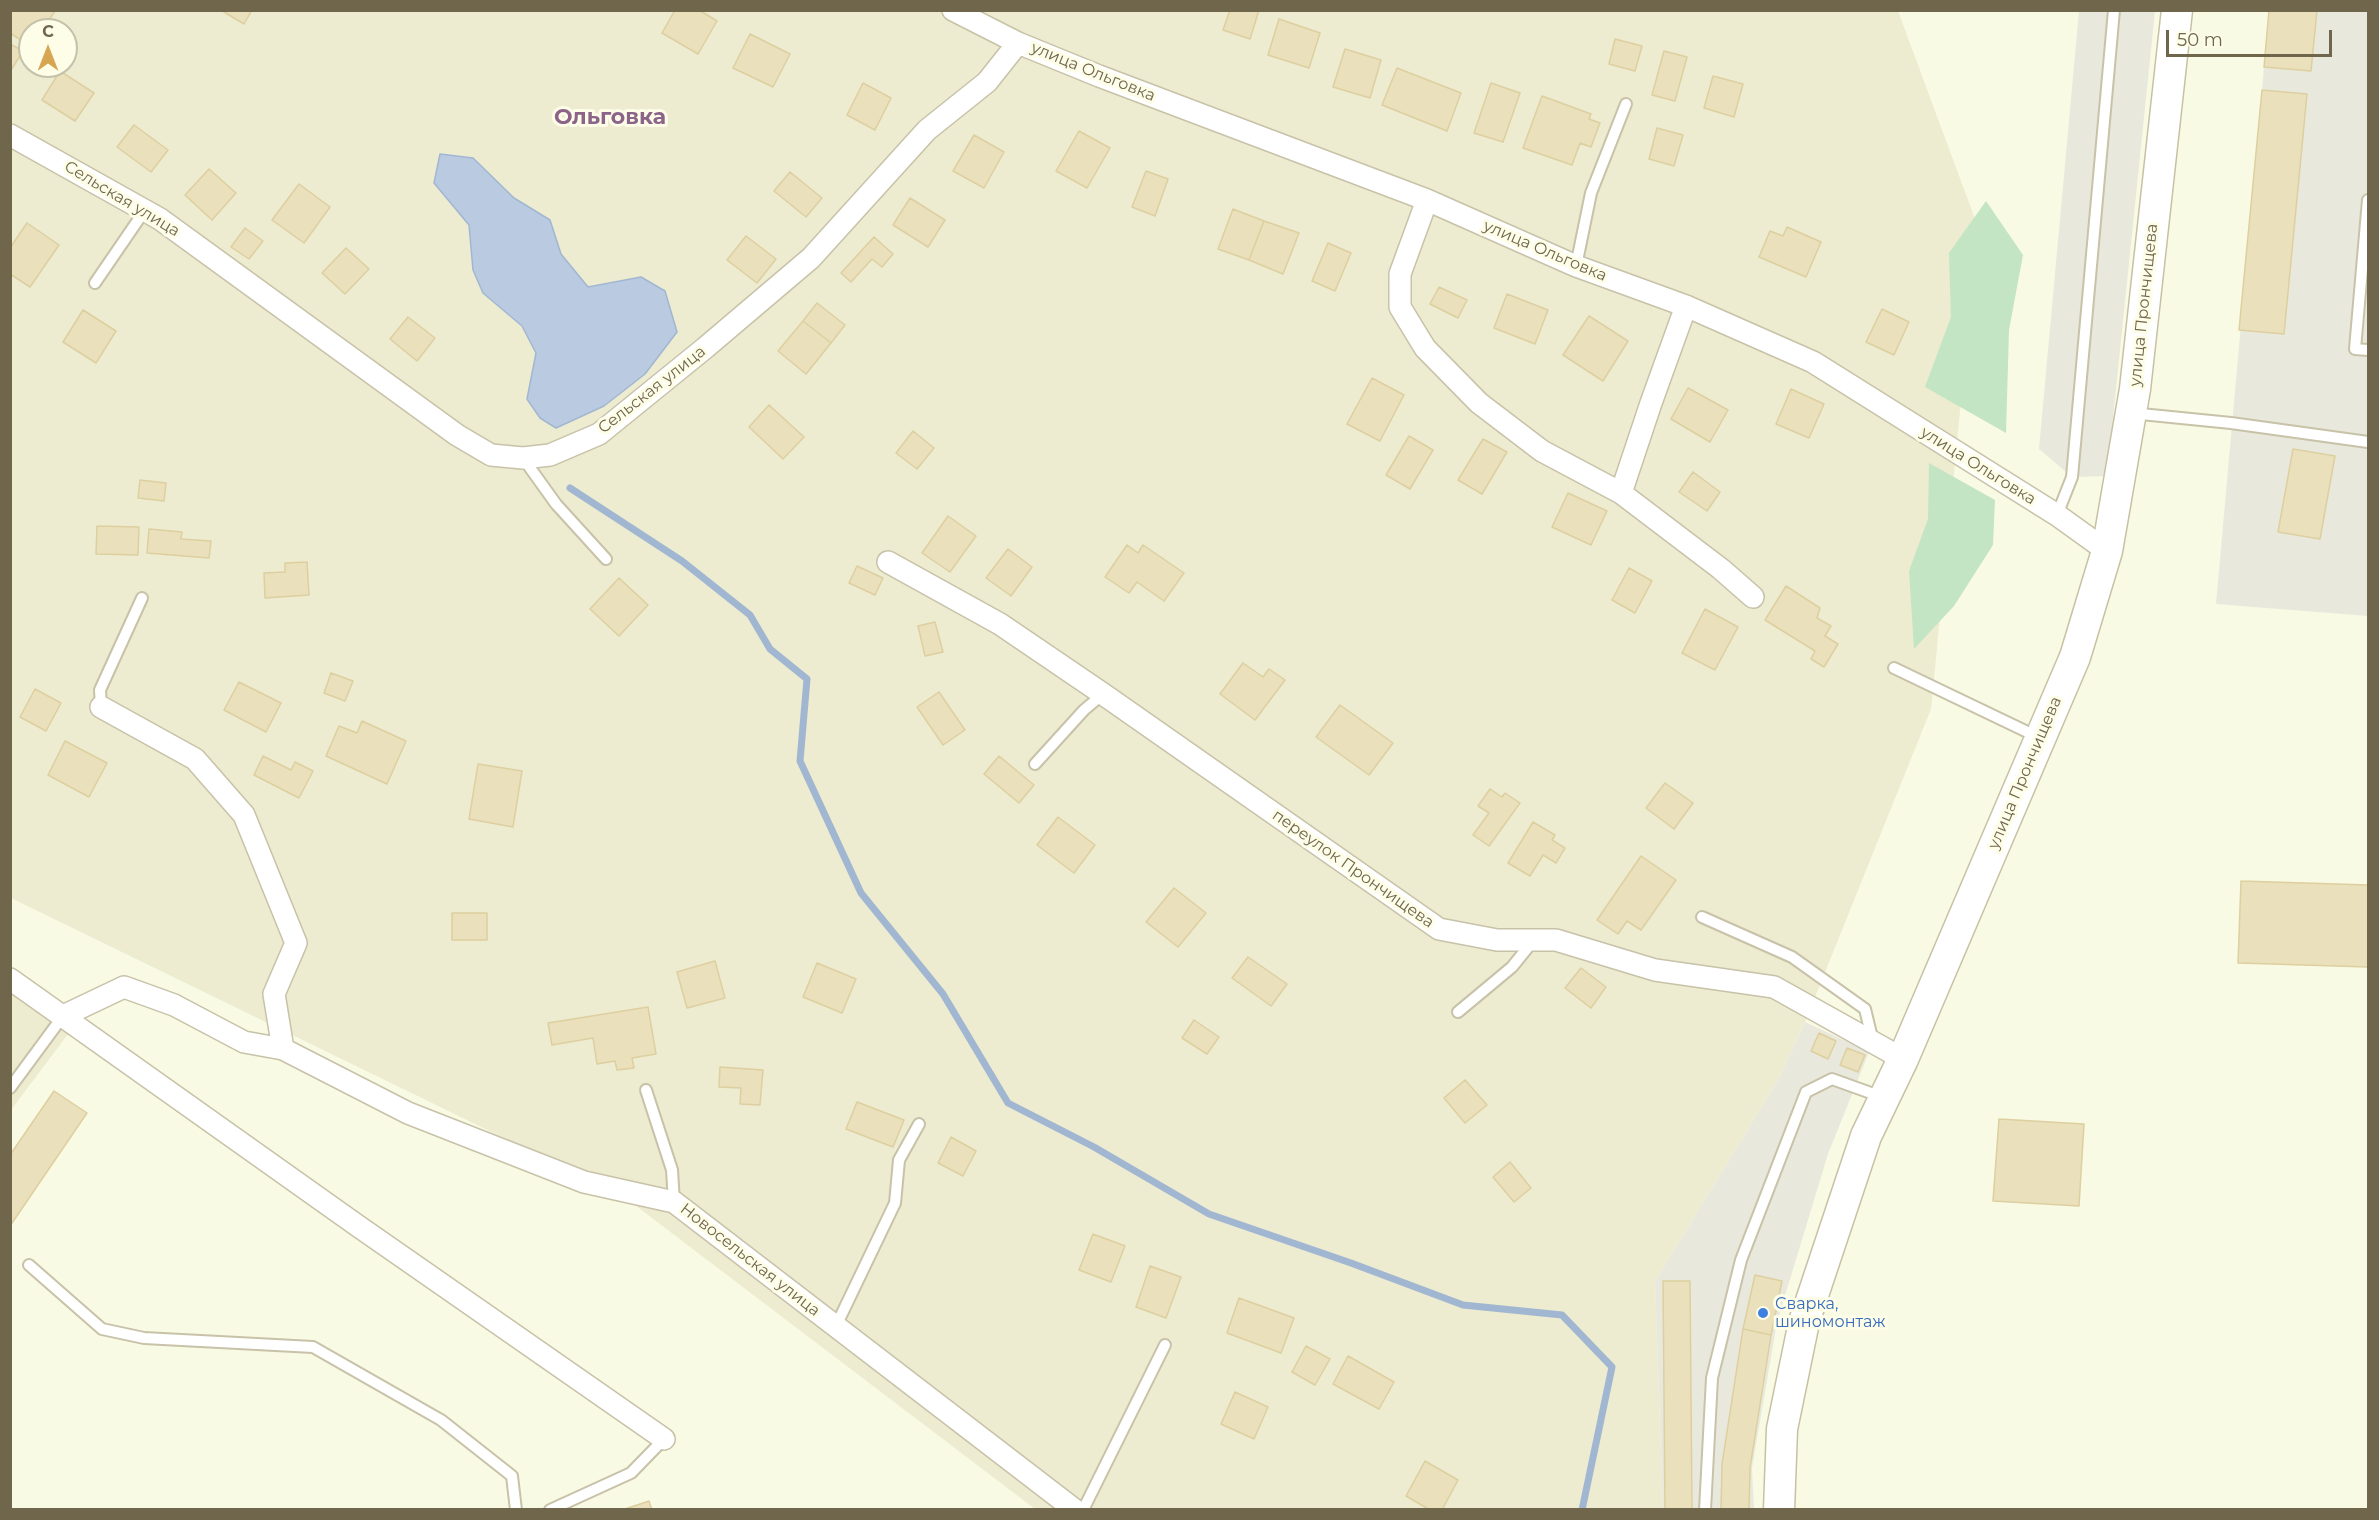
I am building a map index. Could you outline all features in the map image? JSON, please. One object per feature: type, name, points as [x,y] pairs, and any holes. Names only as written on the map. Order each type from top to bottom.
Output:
[{"type":"street","name":"улица Ольговка","points":[[952,10],[1018,43],[1427,200],[1576,266],[1686,306],[1813,362],[2057,515],[2107,551]]},
{"type":"street","name":"улица Прончищева","points":[[1779,1509],[1782,1429],[1804,1322],[1866,1136],[1903,1059],[2041,738],[2074,657],[2107,551],[2131,413],[2177,10]]},
{"type":"street","name":"Сельская улица","points":[[10,135],[160,219],[457,435],[491,454],[523,458],[550,454],[599,434],[705,348],[811,258],[927,130],[987,82],[1018,43]]},
{"type":"street","points":[[1427,200],[1400,274],[1400,307],[1425,348],[1479,403],[1542,451],[1621,493],[1721,569],[1753,597]]},
{"type":"street","points":[[1621,493],[1650,403],[1686,306]]},
{"type":"street","name":"переулок Прончищева","points":[[888,562],[1000,624],[1439,929],[1497,940],[1556,940],[1655,970],[1774,987],[1903,1059]]},
{"type":"street","points":[[101,707],[195,759],[244,815],[296,943],[274,994],[283,1049]]},
{"type":"street","points":[[10,979],[367,1233],[664,1439]]},
{"type":"street","name":"Новосельская улица","points":[[63,1016],[124,987],[174,1005],[244,1042],[283,1049],[408,1113],[584,1182],[674,1202],[1075,1509]]},
{"type":"lane","points":[[2057,515],[2072,477],[2114,10]]},
{"type":"lane","points":[[1576,266],[1591,193],[1626,104]]},
{"type":"lane","points":[[2368,200],[2355,349],[2368,350]]},
{"type":"lane","points":[[95,283],[145,210]]},
{"type":"lane","points":[[2131,413],[2231,423],[2368,442]]},
{"type":"lane","points":[[523,458],[556,504],[606,559]]},
{"type":"lane","points":[[101,707],[100,690],[142,598]]},
{"type":"lane","points":[[1894,668],[2041,738]]},
{"type":"lane","points":[[1035,764],[1084,710],[1103,694]]},
{"type":"lane","points":[[1702,917],[1792,957],[1865,1009],[1873,1042]]},
{"type":"lane","points":[[1458,1012],[1512,967],[1533,940]]},
{"type":"lane","points":[[10,1088],[63,1016]]},
{"type":"lane","points":[[1705,1509],[1712,1378],[1741,1260],[1806,1092],[1832,1079],[1884,1097]]},
{"type":"lane","points":[[646,1090],[672,1170],[674,1202]]},
{"type":"lane","points":[[836,1326],[895,1203],[899,1160],[919,1124]]},
{"type":"lane","points":[[29,1265],[102,1329],[144,1338],[313,1347],[441,1420],[512,1476],[516,1509]]},
{"type":"lane","points":[[1083,1509],[1165,1345]]},
{"type":"lane","points":[[550,1509],[631,1473],[664,1439]]},
{"type":"shaded area","points":[[10,11],[1898,11],[1978,227],[1931,709],[1805,1022],[1778,1080],[1655,1281],[1663,1509],[1035,1509],[623,1196],[11,898]]},
{"type":"shaded area","points":[[2079,11],[2155,11],[2107,476],[2072,477],[2039,449]]},
{"type":"shaded area","points":[[2269,11],[2368,11],[2368,616],[2216,604]]},
{"type":"shaded area","points":[[11,994],[68,1034],[11,1110]]},
{"type":"shaded area","points":[[1805,1022],[1869,1052],[1828,1154],[1777,1322],[1752,1468],[1754,1509],[1663,1509],[1655,1281],[1778,1080]]},
{"type":"green space","points":[[1986,201],[2023,255],[2009,330],[2006,433],[1925,387],[1951,317],[1949,253]]},
{"type":"green space","points":[[1929,463],[1995,500],[1993,545],[1954,606],[1914,649],[1909,571],[1928,519]]},
{"type":"water","points":[[440,154],[473,158],[514,198],[550,220],[561,254],[588,287],[641,277],[665,291],[677,332],[645,374],[604,406],[556,428],[540,418],[527,399],[536,353],[522,326],[483,293],[473,270],[469,225],[434,183]]},
{"type":"building","points":[[10,10],[55,11],[50,18],[18,18],[18,38],[10,33]]},
{"type":"building","points":[[225,10],[252,10],[244,24],[224,12]]},
{"type":"building","points":[[675,10],[699,10],[717,21],[698,54],[662,33]]},
{"type":"building","points":[[1230,10],[1259,10],[1250,39],[1223,30]]},
{"type":"building","points":[[2269,10],[2317,10],[2311,71],[2264,67]]},
{"type":"building","points":[[1279,19],[1320,33],[1309,68],[1268,55]]},
{"type":"building","points":[[750,34],[790,54],[773,87],[733,68]]},
{"type":"building","points":[[1615,39],[1642,46],[1635,71],[1609,64]]},
{"type":"building","points":[[10,44],[18,48],[18,59],[10,69]]},
{"type":"building","points":[[1345,49],[1381,60],[1370,98],[1333,87]]},
{"type":"building","points":[[1664,51],[1687,57],[1675,101],[1652,95]]},
{"type":"building","points":[[1397,68],[1461,93],[1447,131],[1382,105]]},
{"type":"building","points":[[1713,76],[1743,84],[1734,117],[1704,108]]},
{"type":"building","points":[[56,78],[71,78],[94,93],[75,121],[42,100]]},
{"type":"building","points":[[863,83],[891,98],[875,130],[847,115]]},
{"type":"building","points":[[1491,83],[1520,93],[1503,142],[1474,133]]},
{"type":"building","points":[[2262,90],[2307,94],[2284,334],[2239,330]]},
{"type":"building","points":[[1542,96],[1591,114],[1589,119],[1600,123],[1591,147],[1580,143],[1572,165],[1523,148]]},
{"type":"building","points":[[134,125],[168,150],[151,172],[117,147]]},
{"type":"building","points":[[1657,128],[1683,135],[1674,166],[1649,159]]},
{"type":"building","points":[[1079,131],[1110,148],[1087,188],[1056,171]]},
{"type":"building","points":[[974,135],[1004,152],[984,188],[953,171]]},
{"type":"building","points":[[209,169],[236,193],[212,220],[185,195]]},
{"type":"building","points":[[1146,171],[1168,179],[1155,216],[1132,207]]},
{"type":"building","points":[[790,172],[822,198],[806,217],[774,191]]},
{"type":"building","points":[[299,184],[330,207],[304,243],[272,220]]},
{"type":"building","points":[[910,198],[945,220],[928,247],[893,225]]},
{"type":"building","points":[[1233,209],[1264,221],[1249,260],[1218,249]]},
{"type":"building","points":[[1264,221],[1299,233],[1283,274],[1249,260]]},
{"type":"building","points":[[27,223],[59,245],[30,287],[10,274],[10,248]]},
{"type":"building","points":[[1787,227],[1821,242],[1806,277],[1759,257],[1770,231],[1783,236]]},
{"type":"building","points":[[245,228],[263,241],[249,259],[231,247]]},
{"type":"building","points":[[746,236],[776,259],[757,283],[727,260]]},
{"type":"building","points":[[874,237],[893,254],[882,267],[872,259],[851,282],[841,273]]},
{"type":"building","points":[[1328,243],[1351,253],[1335,291],[1312,281]]},
{"type":"building","points":[[346,248],[369,269],[345,294],[322,273]]},
{"type":"building","points":[[1439,287],[1467,300],[1458,318],[1430,304]]},
{"type":"building","points":[[1507,294],[1548,310],[1535,344],[1494,328]]},
{"type":"building","points":[[817,303],[845,325],[831,343],[803,321]]},
{"type":"building","points":[[1882,309],[1909,322],[1894,355],[1866,342]]},
{"type":"building","points":[[83,310],[116,331],[96,363],[63,342]]},
{"type":"building","points":[[1589,316],[1628,341],[1603,381],[1563,355]]},
{"type":"building","points":[[408,317],[435,338],[417,361],[390,339]]},
{"type":"building","points":[[803,321],[831,343],[806,374],[778,351]]},
{"type":"building","points":[[1372,378],[1404,395],[1380,441],[1347,424]]},
{"type":"building","points":[[1688,388],[1728,410],[1710,442],[1671,419]]},
{"type":"building","points":[[1791,389],[1824,404],[1809,438],[1776,424]]},
{"type":"building","points":[[769,405],[804,437],[783,459],[749,427]]},
{"type":"building","points":[[913,431],[934,448],[917,469],[896,453]]},
{"type":"building","points":[[1409,436],[1433,450],[1410,489],[1386,475]]},
{"type":"building","points":[[1483,439],[1507,452],[1482,494],[1458,480]]},
{"type":"building","points":[[2293,449],[2335,456],[2320,539],[2278,532]]},
{"type":"building","points":[[1693,472],[1720,492],[1707,511],[1679,492]]},
{"type":"building","points":[[140,480],[166,483],[164,501],[138,498]]},
{"type":"building","points":[[1568,493],[1607,511],[1591,545],[1552,527]]},
{"type":"building","points":[[948,516],[976,536],[950,572],[922,553]]},
{"type":"building","points":[[97,526],[139,527],[138,555],[96,554]]},
{"type":"building","points":[[149,529],[182,532],[181,539],[211,541],[209,558],[147,553]]},
{"type":"building","points":[[1127,545],[1138,553],[1143,545],[1184,573],[1164,601],[1137,582],[1129,593],[1105,577]]},
{"type":"building","points":[[1008,549],[1032,567],[1011,596],[986,578]]},
{"type":"building","points":[[307,562],[309,595],[265,598],[264,573],[285,572],[285,563]]},
{"type":"building","points":[[857,566],[883,578],[875,595],[849,583]]},
{"type":"building","points":[[1629,568],[1652,581],[1635,613],[1612,600]]},
{"type":"building","points":[[619,578],[648,605],[619,636],[590,609]]},
{"type":"building","points":[[1786,586],[1820,608],[1817,618],[1831,626],[1825,636],[1838,644],[1824,667],[1811,659],[1815,651],[1765,620]]},
{"type":"building","points":[[1705,609],[1738,627],[1715,670],[1682,653]]},
{"type":"building","points":[[935,622],[943,652],[925,656],[918,626]]},
{"type":"building","points":[[1243,663],[1263,677],[1269,669],[1285,680],[1255,720],[1220,694]]},
{"type":"building","points":[[331,673],[353,681],[345,701],[324,693]]},
{"type":"building","points":[[239,682],[281,703],[266,732],[224,710]]},
{"type":"building","points":[[35,689],[61,703],[46,731],[20,717]]},
{"type":"building","points":[[939,692],[965,730],[943,745],[917,707]]},
{"type":"building","points":[[1340,705],[1393,743],[1369,775],[1316,737]]},
{"type":"building","points":[[362,721],[406,741],[387,784],[326,756],[339,726],[357,733]]},
{"type":"building","points":[[65,741],[107,763],[89,797],[48,775]]},
{"type":"building","points":[[263,756],[291,770],[295,762],[313,771],[299,798],[254,775]]},
{"type":"building","points":[[999,756],[1034,785],[1019,803],[984,774]]},
{"type":"building","points":[[478,764],[522,771],[513,827],[469,819]]},
{"type":"building","points":[[1665,783],[1693,803],[1674,829],[1646,808]]},
{"type":"building","points":[[1490,789],[1502,797],[1505,793],[1520,803],[1489,846],[1473,835],[1489,813],[1478,806]]},
{"type":"building","points":[[1058,817],[1095,845],[1074,873],[1037,845]]},
{"type":"building","points":[[1533,822],[1555,835],[1552,840],[1565,848],[1556,863],[1543,855],[1530,876],[1508,863]]},
{"type":"building","points":[[1641,856],[1676,880],[1641,930],[1627,921],[1618,934],[1597,920]]},
{"type":"building","points":[[2241,881],[2368,885],[2368,967],[2238,963]]},
{"type":"building","points":[[1174,888],[1206,913],[1178,947],[1146,922]]},
{"type":"building","points":[[452,913],[487,913],[487,940],[452,940]]},
{"type":"building","points":[[1248,957],[1287,984],[1271,1006],[1232,978]]},
{"type":"building","points":[[715,961],[725,998],[687,1008],[677,972]]},
{"type":"building","points":[[817,963],[856,979],[842,1013],[803,997]]},
{"type":"building","points":[[1581,968],[1606,987],[1591,1008],[1565,988]]},
{"type":"building","points":[[648,1007],[656,1054],[632,1058],[634,1068],[617,1070],[615,1061],[597,1064],[593,1038],[552,1045],[548,1023]]},
{"type":"building","points":[[1194,1020],[1219,1037],[1207,1054],[1182,1038]]},
{"type":"building","points":[[1819,1033],[1836,1041],[1828,1059],[1811,1051]]},
{"type":"building","points":[[1847,1048],[1865,1055],[1858,1072],[1840,1065]]},
{"type":"building","points":[[720,1067],[763,1070],[760,1105],[740,1104],[741,1088],[719,1087]]},
{"type":"building","points":[[1465,1080],[1487,1105],[1465,1123],[1444,1098]]},
{"type":"building","points":[[54,1091],[87,1113],[10,1226],[10,1155]]},
{"type":"building","points":[[857,1102],[904,1120],[893,1147],[846,1129]]},
{"type":"building","points":[[1999,1119],[2084,1124],[2079,1206],[1993,1201]]},
{"type":"building","points":[[951,1137],[976,1151],[963,1176],[938,1163]]},
{"type":"building","points":[[1510,1162],[1531,1188],[1514,1202],[1493,1177]]},
{"type":"building","points":[[1093,1234],[1125,1246],[1111,1282],[1079,1270]]},
{"type":"building","points":[[1150,1266],[1181,1277],[1166,1318],[1136,1307]]},
{"type":"building","points":[[1755,1275],[1782,1281],[1771,1335],[1743,1329]]},
{"type":"building","points":[[1663,1281],[1690,1281],[1692,1510],[1665,1510]]},
{"type":"building","points":[[1239,1298],[1294,1318],[1281,1353],[1227,1333]]},
{"type":"building","points":[[1743,1329],[1771,1335],[1750,1468],[1749,1510],[1721,1510],[1722,1464]]},
{"type":"building","points":[[1306,1346],[1330,1359],[1315,1385],[1292,1372]]},
{"type":"building","points":[[1348,1356],[1394,1382],[1379,1409],[1333,1384]]},
{"type":"building","points":[[1235,1392],[1268,1407],[1254,1439],[1221,1424]]},
{"type":"building","points":[[1425,1461],[1458,1480],[1442,1510],[1430,1510],[1406,1496]]},
{"type":"building","points":[[649,1501],[652,1510],[622,1510]]},
{"type":"waterway","points":[[570,488],[682,561],[750,615],[770,649],[807,679],[800,761],[861,893],[943,994],[1008,1103],[1094,1147],[1209,1214],[1463,1305],[1562,1315],[1612,1367],[1582,1510]]},
{"type":"place","name":"Сварка, шиномонтаж","points":[[1763,1313]]},
{"type":"district","name":"Ольговка","points":[[610,118]]}]
